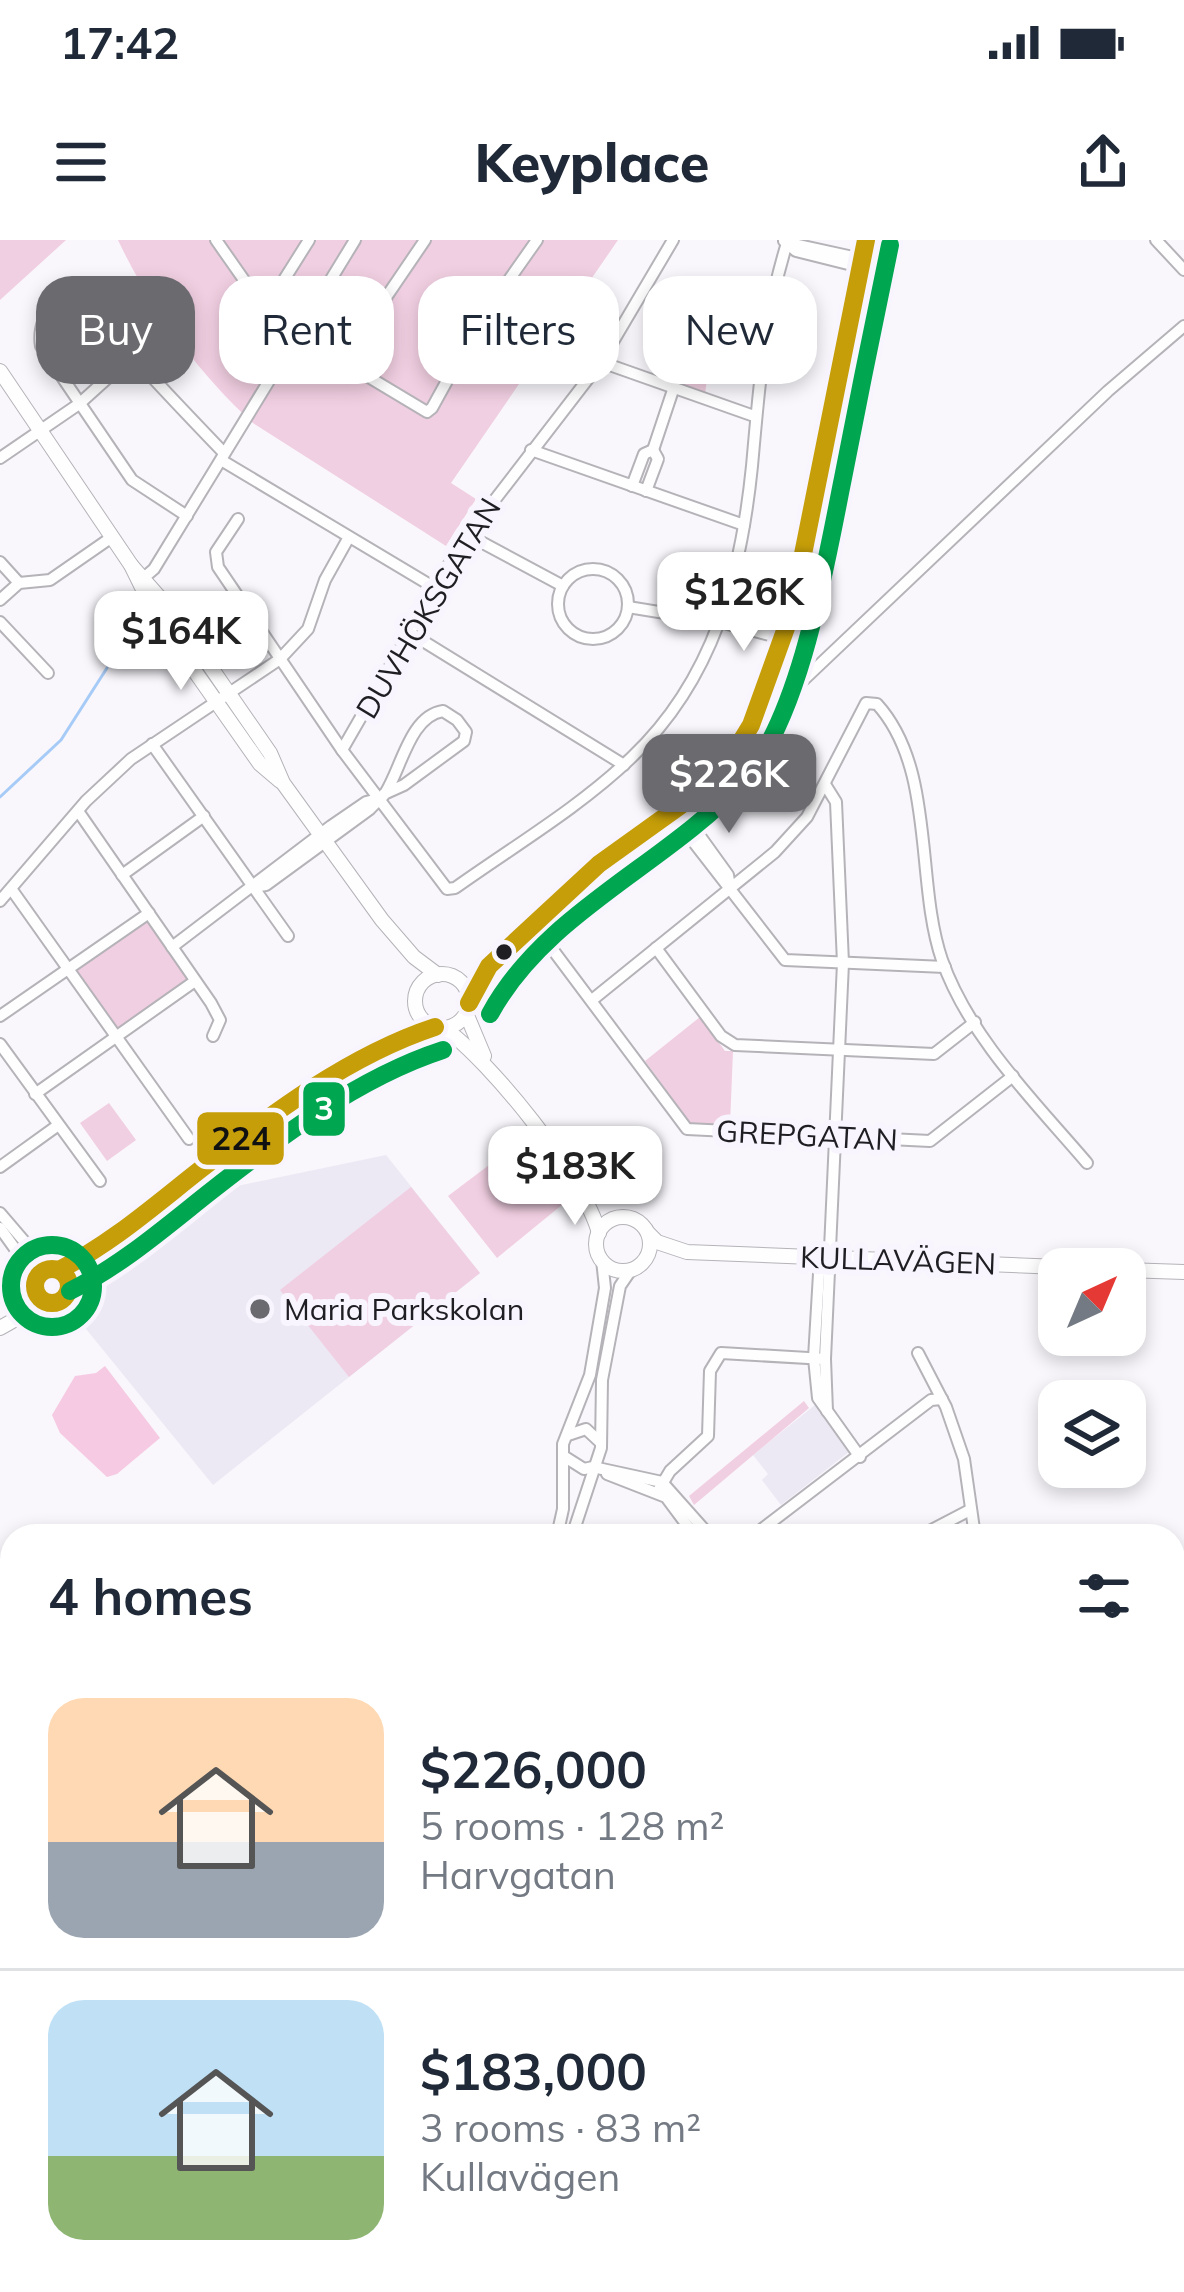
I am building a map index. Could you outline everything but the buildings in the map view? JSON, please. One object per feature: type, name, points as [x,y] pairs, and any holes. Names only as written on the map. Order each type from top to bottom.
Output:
[{"type":"street","points":[[216,240],[241,276]]},
{"type":"street","points":[[286,276],[309,240]]},
{"type":"street","points":[[333,276],[355,240]]},
{"type":"street","points":[[394,286],[425,240]]},
{"type":"street","points":[[378,384],[420,410],[432,408],[480,321],[537,240]]},
{"type":"street","name":"DUVHÖKSGATAN","points":[[619,332],[673,240]]},
{"type":"street","points":[[3,1326],[45,1276],[97,1251],[279,1112],[390,1042],[455,1024],[489,966],[599,864],[675,810],[729,761],[751,725],[786,634],[866,240]]},
{"type":"street","points":[[1156,240],[1184,270]]},
{"type":"street","points":[[786,241],[796,251],[861,263]]},
{"type":"street","name":"DUVHÖKSGATAN","points":[[584,384],[468,535],[342,750],[381,797],[441,886],[455,888],[623,765],[679,705],[701,668],[720,622],[744,525],[754,416],[772,296],[786,241]]},
{"type":"street","points":[[764,692],[787,695],[1184,326]]},
{"type":"street","points":[[619,368],[754,416]]},
{"type":"street","points":[[0,370],[142,579],[156,616],[222,696],[260,764],[283,783],[402,945],[464,986],[467,1008]]},
{"type":"street","points":[[66,384],[133,480],[187,516]]},
{"type":"street","points":[[0,458],[101,384]]},
{"type":"street","points":[[157,384],[222,456],[436,588]]},
{"type":"street","points":[[142,579],[154,569],[267,384]]},
{"type":"street","points":[[646,491],[658,459],[653,450],[674,387]]},
{"type":"street","points":[[531,450],[744,525]]},
{"type":"street","points":[[632,486],[644,454],[653,450]]},
{"type":"street","points":[[238,519],[215,560],[342,750]]},
{"type":"street","points":[[468,535],[563,586]]},
{"type":"street","points":[[0,600],[19,583],[50,580],[112,537]]},
{"type":"street","points":[[0,901],[105,783],[152,744],[280,659],[308,629],[325,580],[349,537]]},
{"type":"street","points":[[0,562],[19,583]]},
{"type":"street","points":[[584,570],[609,572],[622,584],[628,607],[614,632],[586,638],[567,627],[559,600],[563,586],[584,570]]},
{"type":"street","points":[[628,607],[786,634]]},
{"type":"street","points":[[0,622],[48,673]]},
{"type":"street","points":[[410,633],[623,765]]},
{"type":"street","points":[[592,1000],[775,852],[807,817],[826,786],[866,703],[878,704],[897,734],[916,790],[930,921],[945,968],[1013,1076],[1087,1163]]},
{"type":"street","points":[[172,946],[370,809],[425,718],[438,711],[458,720],[466,732],[464,741],[381,797]]},
{"type":"street","points":[[152,744],[288,936]]},
{"type":"street","points":[[826,786],[836,802],[843,963],[818,1398],[860,1457]]},
{"type":"street","points":[[675,810],[721,881],[730,886],[784,960],[945,968]]},
{"type":"street","points":[[78,812],[220,1020],[213,1036]]},
{"type":"street","points":[[122,874],[203,816]]},
{"type":"street","points":[[12,890],[189,1139]]},
{"type":"street","points":[[0,1016],[148,914]]},
{"type":"street","name":"GREPGATAN","points":[[535,926],[687,1129],[930,1142],[1013,1076]]},
{"type":"street","points":[[402,945],[417,991],[416,1009],[424,1022],[440,1028]]},
{"type":"street","points":[[656,948],[727,1043],[934,1054],[975,1022]]},
{"type":"street","points":[[417,991],[424,981],[489,966]]},
{"type":"street","points":[[34,1094],[195,981]]},
{"type":"street","name":"KULLAVÄGEN","points":[[467,1008],[489,1066]]},
{"type":"street","points":[[390,1042],[416,1009]]},
{"type":"street","name":"KULLAVÄGEN","points":[[440,1028],[489,1066],[582,1191],[599,1233],[602,1260]]},
{"type":"street","points":[[0,1044],[100,1181]]},
{"type":"street","points":[[0,1069],[12,1061]]},
{"type":"street","points":[[0,1167],[57,1126]]},
{"type":"street","name":"KULLAVÄGEN","points":[[582,1191],[634,1220],[657,1242],[687,1252],[1038,1266]]},
{"type":"street","points":[[0,1213],[45,1276],[46,1302]]},
{"type":"street","points":[[599,1233],[608,1222],[622,1217]]},
{"type":"street","points":[[0,1228],[45,1276],[69,1287]]},
{"type":"street","points":[[576,1524],[601,1443],[602,1380],[620,1286],[649,1252],[648,1233]]},
{"type":"street","points":[[3,1326],[46,1302],[62,1299],[97,1251]]},
{"type":"street","name":"KULLAVÄGEN","points":[[636,1266],[687,1252]]},
{"type":"street","points":[[602,1260],[615,1269],[636,1266]]},
{"type":"street","points":[[560,1524],[563,1444],[590,1375],[605,1288],[602,1260]]},
{"type":"street","points":[[1146,1271],[1184,1272]]},
{"type":"street","points":[[918,1352],[942,1399],[964,1460],[973,1524]]},
{"type":"street","points":[[660,1487],[709,1436],[709,1380],[721,1353],[819,1359]]},
{"type":"street","points":[[770,1524],[931,1400],[942,1399]]},
{"type":"street","points":[[568,1436],[586,1430],[601,1443]]},
{"type":"street","points":[[565,1457],[578,1468],[593,1467],[620,1481],[660,1487],[698,1524]]},
{"type":"street","points":[[660,1487],[686,1524]]},
{"type":"street","points":[[943,1524],[970,1510]]},
{"type":"shaded area","points":[[0,240],[66,240],[0,300]]},
{"type":"shaded area","points":[[118,240],[618,240],[593,276],[418,276],[418,384],[519,384],[451,483],[476,499],[446,546],[253,423],[213,383],[195,361],[195,276],[137,276]]},
{"type":"shaded area","points":[[675,384],[706,384],[705,396]]},
{"type":"shaded area","points":[[148,919],[189,980],[116,1030],[75,969]]},
{"type":"shaded area","points":[[700,1017],[725,1051],[733,1051],[730,1125],[691,1124],[645,1061]]},
{"type":"shaded area","points":[[109,1103],[136,1140],[107,1161],[80,1123]]},
{"type":"shaded area","points":[[517,1144],[563,1204],[497,1258],[448,1196]]},
{"type":"shaded area","name":"Maria Parkskolan","points":[[386,1155],[480,1273],[213,1485],[82,1324],[91,1294],[223,1189]]},
{"type":"shaded area","points":[[411,1187],[480,1273],[349,1377],[280,1290]]},
{"type":"shaded area","points":[[105,1366],[160,1438],[107,1477],[60,1433],[52,1415],[75,1376],[96,1373]]},
{"type":"shaded area","points":[[804,1401],[809,1408],[694,1505],[689,1496]]},
{"type":"shaded area","points":[[815,1405],[850,1451],[781,1505],[762,1480],[768,1474],[753,1455]]},
{"type":"waterway","points":[[0,797],[61,740],[107,668]]},
{"type":"transit line","name":"224","points":[[469,1003],[489,966],[599,864],[698,793],[729,761],[751,725],[791,614],[866,240]]},
{"type":"transit line","name":"3","points":[[490,1014],[543,946],[714,810],[764,752],[796,678],[819,594],[890,245]]},
{"type":"transit line","name":"224","points":[[59,1270],[115,1236],[312,1088],[372,1053],[435,1027]]},
{"type":"transit line","name":"3","points":[[70,1291],[140,1247],[319,1112],[380,1077],[443,1050]]},
{"type":"transit line","name":"3","points":[[52,1245],[81,1257],[93,1286],[81,1315],[52,1327],[23,1315],[11,1286],[23,1257],[52,1245]]},
{"type":"transit line","name":"224","points":[[52,1269],[64,1274],[69,1286],[64,1298],[52,1303],[40,1298],[35,1286],[40,1274],[52,1269]]},
{"type":"place","name":"Maria Parkskolan","points":[[260,1309]]}]
